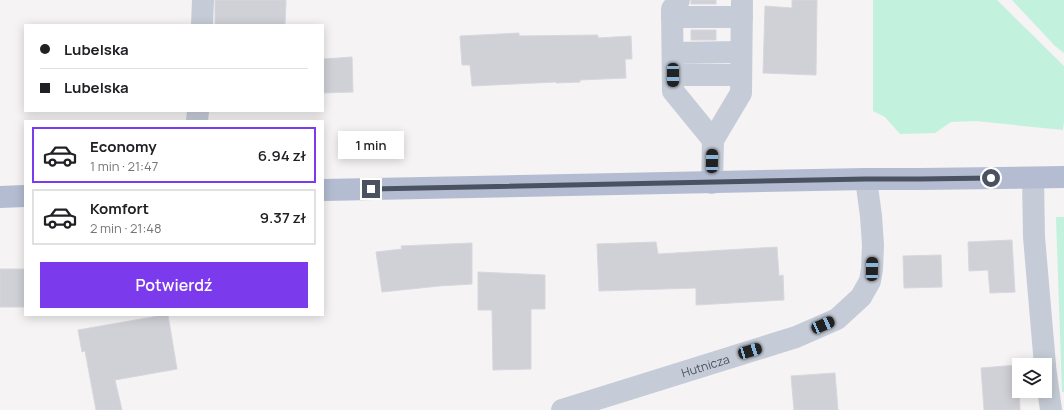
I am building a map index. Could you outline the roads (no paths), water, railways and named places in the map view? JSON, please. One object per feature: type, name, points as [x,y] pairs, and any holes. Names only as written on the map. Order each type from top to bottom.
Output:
[{"type":"main road","points":[[324,190],[866,179],[1064,178]]},
{"type":"main road","points":[[0,196],[24,196]]},
{"type":"street","points":[[202,24],[203,0]]},
{"type":"street","points":[[712,183],[713,140],[741,92],[742,9],[676,8],[673,53],[673,91],[713,140]]},
{"type":"street","points":[[673,53],[741,52]]},
{"type":"street","points":[[673,75],[741,75]]},
{"type":"street","points":[[1033,178],[1034,237],[1044,358]]},
{"type":"street","name":"Hutnicza","points":[[562,410],[796,337],[837,319],[862,297],[870,281],[873,245],[866,179]]},
{"type":"street","points":[[1049,398],[1051,410]]}]
